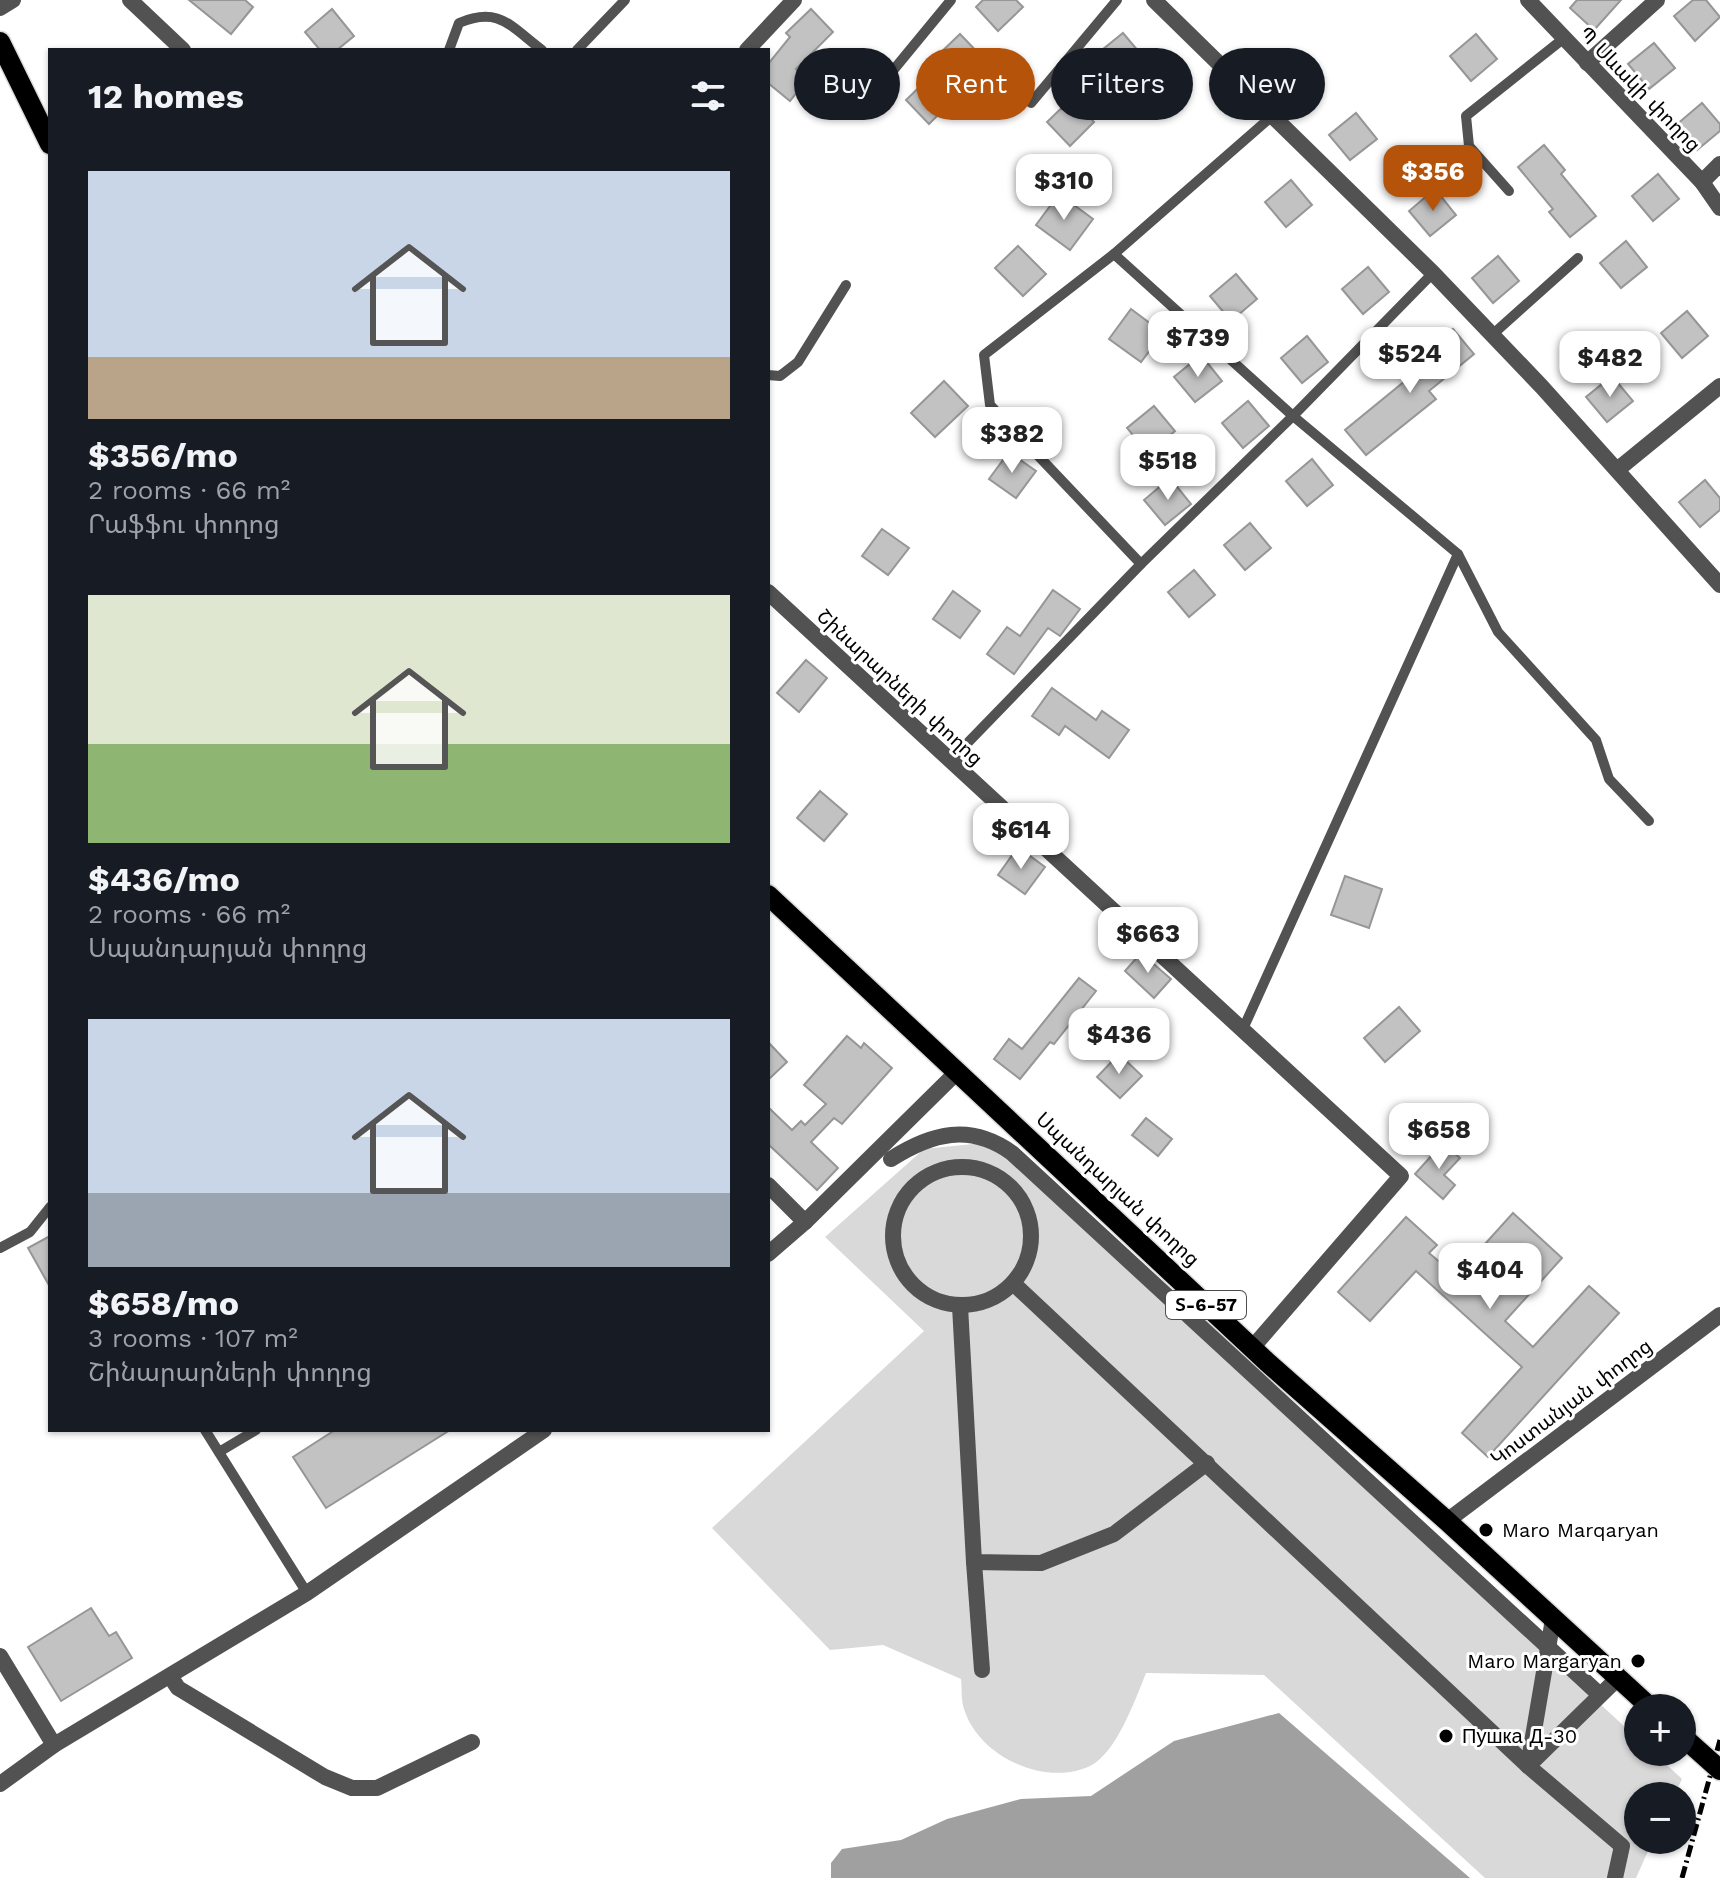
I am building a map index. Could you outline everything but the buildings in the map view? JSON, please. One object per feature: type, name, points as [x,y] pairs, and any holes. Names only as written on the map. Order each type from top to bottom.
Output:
[{"type":"main road","points":[[0,42],[48,140]]},
{"type":"main road","name":"Սպանդարյան փողոց","points":[[770,897],[1252,1348],[1636,1694]]},
{"type":"main road","points":[[1696,1749],[1720,1770]]},
{"type":"street","points":[[0,8],[13,0]]},
{"type":"street","points":[[130,0],[181,48]]},
{"type":"street","points":[[749,48],[794,0]]},
{"type":"street","points":[[1154,0],[1209,55]]},
{"type":"street","name":"Պ Սևակի փողոց","points":[[1528,0],[1702,182],[1720,208]]},
{"type":"street","points":[[1587,63],[1657,0]]},
{"type":"street","points":[[1274,120],[1433,273],[1720,585]]},
{"type":"street","points":[[1702,182],[1720,164]]},
{"type":"street","points":[[1617,470],[1720,386]]},
{"type":"street","name":"Շինարարների փողոց","points":[[770,594],[1401,1176],[1252,1348]]},
{"type":"street","points":[[770,1252],[805,1222],[957,1072]]},
{"type":"street","points":[[891,1159],[917,1142],[942,1136],[971,1135],[995,1141],[1600,1695]]},
{"type":"street","points":[[955,1165],[996,1173],[1019,1197],[1025,1204],[1032,1246],[1014,1284],[990,1301],[960,1306],[920,1293],[895,1259],[893,1217],[915,1181],[955,1165]]},
{"type":"street","points":[[1019,1197],[1040,1179]]},
{"type":"street","points":[[770,1187],[805,1222]]},
{"type":"street","points":[[1014,1284],[1528,1766],[1622,1846],[1615,1878]]},
{"type":"street","points":[[960,1306],[982,1670]]},
{"type":"street","name":"Կոստանյան փողոց","points":[[1447,1521],[1720,1315]]},
{"type":"street","points":[[0,1784],[54,1745],[307,1593],[541,1432]]},
{"type":"street","points":[[974,1562],[1041,1563],[1114,1534],[1207,1463]]},
{"type":"street","points":[[1528,1766],[1553,1619]]},
{"type":"street","points":[[0,1656],[54,1745]]},
{"type":"street","points":[[170,1676],[178,1688],[325,1777],[352,1788],[377,1788],[472,1742]]},
{"type":"street","points":[[1528,1766],[1618,1678]]},
{"type":"lane","points":[[579,48],[625,0]]},
{"type":"lane","points":[[900,62],[951,0]]},
{"type":"lane","points":[[1035,98],[1117,0]]},
{"type":"lane","points":[[450,48],[459,23],[481,14],[502,20],[539,48]]},
{"type":"lane","points":[[1509,191],[1469,146],[1466,116],[1563,39]]},
{"type":"lane","points":[[1141,564],[990,405],[984,355],[1114,254],[1268,120]]},
{"type":"lane","points":[[1114,254],[1293,416],[1458,554],[1498,632],[1596,740],[1609,779],[1649,821]]},
{"type":"lane","points":[[1492,335],[1578,258]]},
{"type":"lane","points":[[950,761],[1141,564],[1293,416],[1433,273]]},
{"type":"lane","points":[[770,375],[780,376],[798,362],[846,285]]},
{"type":"lane","points":[[1243,1029],[1458,554]]},
{"type":"lane","points":[[0,1248],[30,1232],[48,1210]]},
{"type":"lane","points":[[206,1432],[307,1593]]},
{"type":"lane","points":[[219,1452],[253,1432]]},
{"type":"shaded area","points":[[992,1142],[1624,1726],[1624,1766],[1668,1766],[1682,1779],[1681,1782],[1624,1782],[1624,1854],[1647,1854],[1636,1878],[1485,1878],[1264,1675],[1146,1673],[1117,1738],[1099,1760],[1072,1772],[1053,1773],[1016,1763],[984,1741],[972,1726],[963,1705],[961,1679],[883,1645],[830,1650],[712,1528],[924,1331],[825,1237],[924,1149]]},
{"type":"shaded area","points":[[1279,1713],[1470,1878],[831,1878],[831,1863],[842,1849],[901,1840],[947,1819],[1021,1799],[1091,1796],[1174,1741]]},
{"type":"railway","points":[[1682,1878],[1720,1740]]},
{"type":"place","name":"Maro Marqaryan","points":[[1486,1530]]},
{"type":"place","name":"Maro Margaryan","points":[[1638,1661]]},
{"type":"place","name":"Пушка Д-30","points":[[1446,1736]]}]
